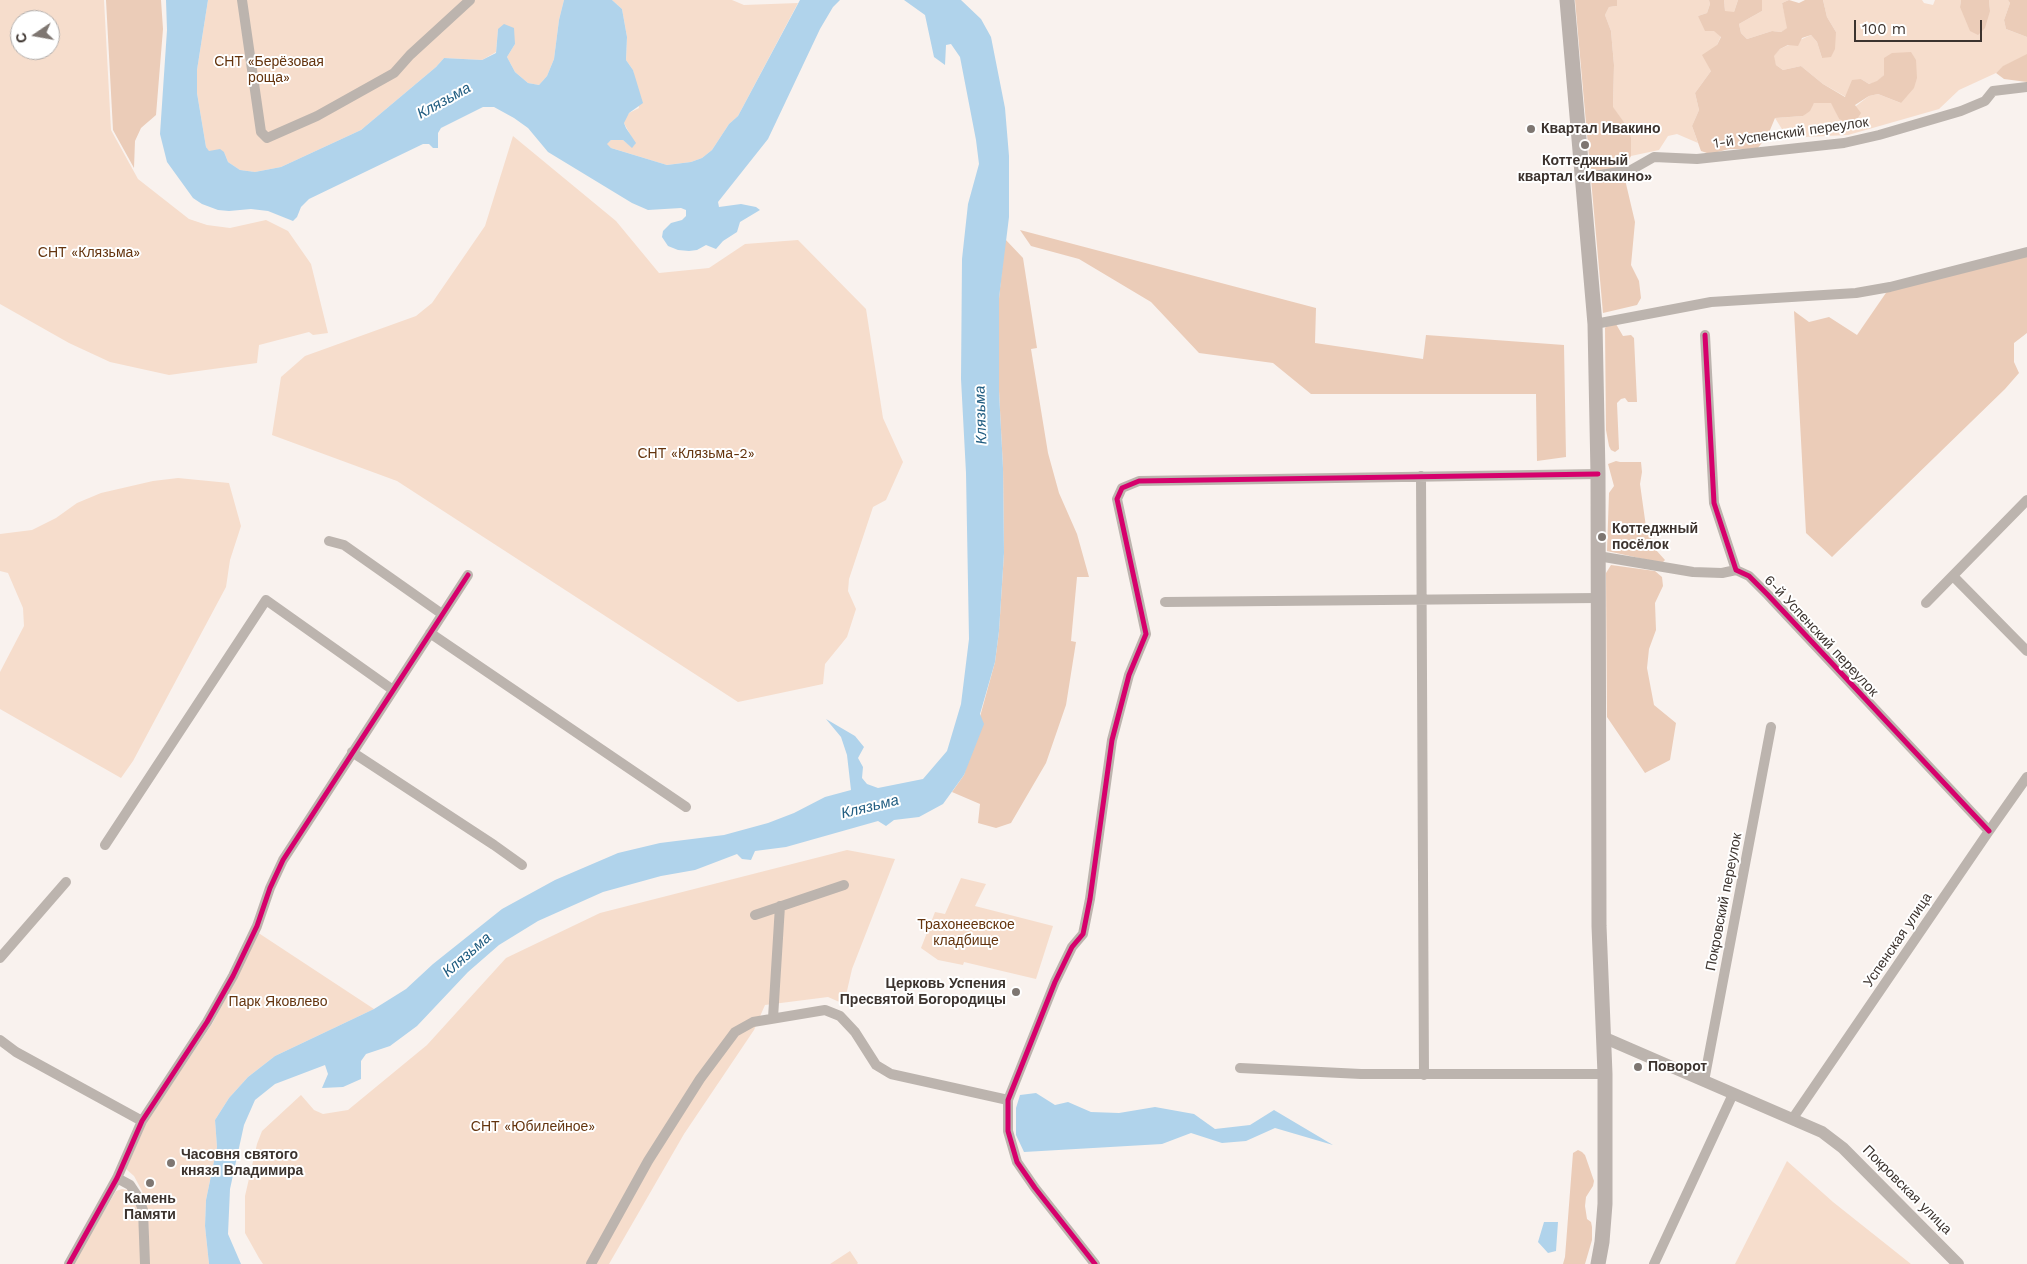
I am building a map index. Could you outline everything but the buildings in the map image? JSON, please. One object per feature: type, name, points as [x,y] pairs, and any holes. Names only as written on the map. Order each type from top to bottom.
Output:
[{"type":"main road","points":[[1566,0],[1595,324],[1598,474],[1600,926],[1605,1038],[1605,1204],[1598,1264]]},
{"type":"street","points":[[242,0],[261,132],[267,138],[317,116],[394,73],[470,0]]},
{"type":"street","name":"1-й Успенский переулок","points":[[1582,178],[1631,170],[1654,158],[1697,160],[1844,143],[1961,112],[1985,102],[1993,91],[2027,87]]},
{"type":"street","points":[[1595,324],[1711,302],[1856,293],[1890,287],[2027,252]]},
{"type":"street","points":[[1598,556],[1692,572],[1722,573],[1736,570],[1714,503],[1705,335]]},
{"type":"street","points":[[1095,1264],[1034,1188],[1017,1162],[1008,1131],[1008,1100],[1055,982],[1072,946],[1083,934],[1090,899],[1112,740],[1129,675],[1146,634],[1116,499],[1122,488],[1129,483],[1139,481],[1598,474]]},
{"type":"street","points":[[1421,476],[1424,1075]]},
{"type":"street","points":[[1926,603],[2027,500]]},
{"type":"street","points":[[329,541],[344,545],[442,614]]},
{"type":"street","name":"6-й Успенский переулок","points":[[1736,570],[1749,576],[1768,595],[1989,831]]},
{"type":"street","points":[[69,1264],[117,1178],[142,1120],[222,997],[257,926],[270,888],[283,860],[468,575]]},
{"type":"street","points":[[1953,576],[2027,651]]},
{"type":"street","points":[[1165,602],[1598,598]]},
{"type":"street","points":[[105,845],[266,600],[393,690]]},
{"type":"street","points":[[430,633],[686,807]]},
{"type":"street","name":"Покровский переулок","points":[[1704,1081],[1771,727]]},
{"type":"street","points":[[352,752],[522,865]]},
{"type":"street","name":"Успенская улица","points":[[1793,1118],[2027,777]]},
{"type":"street","points":[[0,958],[66,882]]},
{"type":"street","points":[[755,915],[844,885]]},
{"type":"street","points":[[773,1018],[780,906]]},
{"type":"street","points":[[591,1264],[648,1161],[700,1079],[735,1032],[752,1022],[825,1010],[840,1016],[855,1032],[876,1065],[891,1074],[1008,1100]]},
{"type":"street","name":"Покровская улица","points":[[1605,1038],[1793,1118],[1833,1139],[1958,1264]]},
{"type":"street","points":[[0,1040],[16,1052],[142,1120]]},
{"type":"street","points":[[1240,1068],[1324,1073],[1424,1075],[1605,1074]]},
{"type":"street","points":[[1654,1264],[1733,1094]]},
{"type":"street","points":[[117,1178],[130,1185],[138,1196],[143,1210],[145,1264]]},
{"type":"green space","name":"СНТ «Клязьма»","points":[[0,0],[104,0],[111,130],[138,179],[189,219],[207,225],[230,228],[266,220],[288,231],[311,264],[328,333],[313,335],[309,332],[259,345],[257,363],[169,375],[110,362],[69,343],[0,304]]},
{"type":"green space","name":"СНТ «Берёзовая роща»","points":[[208,0],[564,0],[559,20],[554,59],[547,76],[539,85],[528,83],[515,72],[507,57],[515,44],[498,29],[496,52],[482,60],[444,58],[436,67],[361,130],[281,167],[255,172],[240,170],[228,162],[224,152],[209,152],[206,147],[197,93],[197,70]]},
{"type":"green space","points":[[612,0],[732,0],[744,5],[798,3],[738,116],[729,124],[712,150],[702,158],[691,162],[667,165],[611,148],[606,144],[611,140],[623,140],[632,147],[635,144],[624,123],[625,117],[629,113],[639,108],[633,70],[626,60],[627,37],[622,9]]},
{"type":"green space","points":[[1617,0],[1709,0],[1710,4],[1707,13],[1698,16],[1721,36],[1711,71],[1695,93],[1699,110],[1692,126],[1698,143],[1677,134],[1668,136],[1659,150],[1631,156],[1629,129],[1613,108],[1614,65],[1611,31],[1605,15],[1609,7],[1617,6]]},
{"type":"green space","points":[[1724,0],[1738,0],[1734,12],[1725,12]]},
{"type":"green space","points":[[1762,0],[1789,0],[1782,3],[1788,28],[1781,32],[1772,31],[1747,39],[1741,33],[1739,24],[1762,11]]},
{"type":"green space","points":[[1823,0],[1922,0],[1924,3],[1933,5],[1935,0],[1961,0],[1960,7],[1990,11],[1989,0],[2008,0],[2010,3],[2004,20],[2006,29],[2027,37],[2027,55],[2004,66],[1996,73],[1959,90],[1939,109],[1848,135],[1804,137],[1785,134],[1775,118],[1803,116],[1814,103],[1832,103],[1839,119],[1869,96],[1878,94],[1901,103],[1884,58],[1884,75],[1877,82],[1869,84],[1861,79],[1846,97],[1823,84],[1801,66],[1783,70],[1776,65],[1773,56],[1780,49],[1811,35],[1817,42],[1822,58],[1836,32],[1827,17]]},
{"type":"green space","name":"СНТ «Клязьма-2»","points":[[513,136],[616,221],[659,273],[709,268],[745,244],[798,240],[866,309],[883,418],[903,462],[886,500],[873,507],[849,579],[848,591],[856,609],[847,637],[825,664],[823,684],[738,702],[397,481],[272,435],[281,377],[305,356],[416,316],[432,303],[485,226]]},
{"type":"green space","points":[[178,478],[229,483],[241,526],[230,560],[226,587],[133,761],[121,778],[0,709],[0,672],[24,626],[23,608],[8,573],[0,571],[0,534],[32,530],[56,518],[77,503],[101,493],[153,481]]},
{"type":"green space","name":"СНТ «Юбилейное»","points":[[847,850],[895,859],[852,969],[844,1004],[828,997],[765,1005],[754,1030],[684,1134],[609,1264],[263,1264],[245,1233],[245,1196],[257,1144],[262,1131],[301,1095],[314,1110],[323,1114],[348,1110],[427,1045],[506,958],[600,913]]},
{"type":"green space","name":"Трахонеевское кладбище","points":[[961,878],[986,884],[975,906],[1053,926],[1036,979],[964,962],[963,965],[938,960],[921,948],[935,912],[945,914]]},
{"type":"green space","name":"Парк Яковлево","points":[[257,932],[374,1009],[275,1056],[248,1077],[229,1098],[215,1120],[217,1147],[206,1200],[205,1226],[209,1264],[149,1264],[148,1214],[142,1191],[134,1176],[126,1169],[147,1121],[212,1024],[237,978]]},
{"type":"green space","points":[[1787,1161],[1833,1202],[1911,1264],[1735,1264]]},
{"type":"green space","points":[[128,1190],[138,1207],[141,1264],[73,1264],[116,1191]]},
{"type":"green space","points":[[850,1251],[857,1264],[830,1264]]},
{"type":"shaded area","points":[[106,0],[161,0],[163,29],[156,115],[141,128],[135,141],[134,168],[113,130]]},
{"type":"shaded area","points":[[1575,0],[1617,0],[1617,6],[1609,7],[1605,15],[1611,31],[1614,65],[1613,107],[1629,129],[1631,138],[1631,156],[1623,171],[1635,222],[1631,265],[1639,281],[1641,298],[1637,305],[1603,313]]},
{"type":"shaded area","points":[[1709,0],[1724,0],[1725,11],[1734,12],[1738,0],[1762,0],[1762,11],[1739,24],[1741,33],[1747,39],[1772,31],[1781,32],[1787,28],[1782,3],[1789,0],[1799,3],[1805,0],[1823,0],[1827,17],[1836,32],[1835,49],[1831,57],[1822,58],[1817,42],[1811,35],[1802,38],[1798,46],[1788,45],[1780,49],[1774,56],[1776,65],[1783,70],[1801,66],[1823,84],[1845,97],[1852,80],[1861,79],[1869,84],[1877,81],[1884,75],[1884,58],[1892,53],[1911,52],[1916,60],[1917,78],[1914,88],[1901,103],[1878,94],[1869,96],[1855,105],[1861,113],[1856,121],[1848,123],[1839,119],[1831,103],[1814,103],[1810,111],[1803,116],[1775,118],[1768,135],[1757,149],[1729,149],[1710,154],[1701,151],[1692,126],[1699,110],[1695,93],[1711,71],[1702,55],[1717,45],[1721,37],[1714,31],[1705,31],[1698,16],[1707,13],[1710,4]]},
{"type":"shaded area","points":[[1961,0],[1989,0],[1990,11],[1985,28],[1978,35],[1970,31],[1960,7]]},
{"type":"shaded area","points":[[2008,0],[2027,0],[2027,37],[2006,29],[2004,20],[2010,3]]},
{"type":"shaded area","points":[[2027,54],[2027,82],[2004,79],[1996,73],[2003,66]]},
{"type":"shaded area","points":[[1020,230],[1316,308],[1315,343],[1423,359],[1426,335],[1564,345],[1566,457],[1537,461],[1536,394],[1311,394],[1273,363],[1199,353],[1151,302],[1079,259],[1031,246]]},
{"type":"shaded area","points":[[1005,239],[1023,258],[1037,348],[1031,349],[1048,453],[1059,493],[1077,534],[1089,577],[1077,577],[1071,641],[1076,642],[1066,705],[1046,763],[1011,823],[996,828],[978,823],[980,804],[952,792],[964,775],[995,662],[999,631],[1004,553],[1003,468],[999,391],[999,298]]},
{"type":"shaded area","points":[[2027,256],[2027,333],[2014,343],[2014,362],[2019,373],[2005,389],[1832,557],[1806,533],[1794,311],[1809,322],[1829,317],[1857,335],[1890,287]]},
{"type":"shaded area","points":[[1608,324],[1616,324],[1623,336],[1631,335],[1634,338],[1637,402],[1628,402],[1625,398],[1617,403],[1619,449],[1615,452],[1609,446],[1606,430],[1605,328]]},
{"type":"shaded area","points":[[1616,461],[1641,462],[1640,484],[1646,527],[1656,550],[1665,560],[1662,563],[1607,551],[1609,493],[1614,486],[1608,464]]},
{"type":"shaded area","points":[[1611,565],[1655,571],[1662,577],[1663,586],[1655,603],[1656,630],[1649,649],[1647,668],[1654,705],[1676,723],[1670,760],[1645,773],[1607,717],[1606,573]]},
{"type":"shaded area","points":[[1578,1150],[1585,1155],[1594,1181],[1586,1197],[1585,1206],[1587,1219],[1591,1222],[1592,1240],[1585,1264],[1563,1264],[1573,1153]]},
{"type":"water","name":"Клязьма","points":[[166,0],[208,0],[197,70],[197,93],[206,147],[209,151],[220,149],[224,152],[228,162],[240,170],[255,172],[281,167],[361,130],[436,67],[444,58],[482,60],[496,53],[498,29],[504,24],[514,28],[515,44],[507,57],[515,72],[528,83],[539,85],[547,76],[554,59],[559,20],[564,0],[612,0],[622,9],[627,37],[626,60],[633,70],[643,103],[629,113],[624,123],[636,143],[632,148],[623,140],[611,140],[607,144],[611,148],[667,165],[691,162],[702,158],[712,150],[729,124],[738,116],[800,0],[840,0],[833,7],[820,29],[768,139],[718,202],[719,207],[741,204],[756,207],[760,210],[740,222],[737,232],[723,241],[716,249],[706,245],[697,250],[689,251],[678,250],[668,246],[662,237],[663,231],[671,223],[682,220],[686,216],[686,210],[681,208],[648,210],[632,203],[548,152],[528,128],[494,107],[483,107],[441,128],[438,133],[438,148],[433,148],[429,144],[423,144],[309,199],[301,207],[293,221],[268,211],[251,209],[218,210],[202,204],[193,198],[167,162],[160,134],[167,30]]},
{"type":"water","name":"Клязьма","points":[[904,0],[961,0],[981,19],[991,37],[1005,108],[1009,156],[1009,217],[999,298],[999,391],[1003,468],[1004,553],[999,631],[995,662],[980,714],[984,724],[964,775],[943,804],[919,817],[894,820],[886,826],[878,821],[786,847],[755,851],[751,860],[742,859],[737,854],[695,870],[661,876],[603,892],[538,921],[499,945],[468,972],[417,1026],[390,1046],[366,1054],[361,1061],[361,1079],[343,1087],[322,1088],[328,1074],[325,1065],[275,1084],[255,1100],[244,1125],[230,1189],[228,1234],[241,1264],[209,1264],[205,1226],[206,1200],[217,1147],[215,1120],[229,1098],[248,1077],[275,1056],[374,1009],[406,989],[433,964],[502,909],[555,880],[618,853],[660,843],[724,835],[768,823],[794,813],[825,797],[851,790],[847,755],[841,737],[826,719],[855,736],[864,747],[858,758],[863,767],[862,778],[867,784],[878,788],[923,779],[947,751],[961,704],[969,639],[966,473],[961,379],[962,259],[968,204],[979,164],[960,57],[951,44],[946,45],[945,65],[934,57],[925,15]]},
{"type":"water","points":[[1036,1093],[1055,1105],[1068,1102],[1091,1112],[1119,1113],[1155,1107],[1194,1114],[1215,1129],[1250,1125],[1274,1110],[1333,1145],[1275,1128],[1246,1141],[1222,1143],[1191,1133],[1162,1144],[1024,1152],[1016,1135],[1016,1108],[1020,1095]]},
{"type":"water","points":[[1544,1222],[1558,1222],[1556,1251],[1548,1253],[1538,1242]]},
{"type":"cycle path","points":[[1705,335],[1714,503],[1736,570],[1749,576],[1768,595],[1989,831]]},
{"type":"cycle path","points":[[1095,1264],[1017,1162],[1008,1131],[1008,1100],[1055,982],[1072,947],[1083,934],[1090,899],[1112,740],[1129,675],[1146,634],[1117,499],[1122,488],[1139,481],[1598,474]]},
{"type":"cycle path","points":[[69,1264],[117,1178],[142,1121],[207,1022],[233,976],[257,926],[270,888],[283,860],[468,575]]},
{"type":"place","name":"Квартал Ивакино","points":[[1531,129]]},
{"type":"place","name":"Коттеджный квартал «Ивакино»","points":[[1585,145]]},
{"type":"place","name":"Коттеджный посёлок","points":[[1602,537]]},
{"type":"place","name":"Церковь Успения Пресвятой Богородицы","points":[[1016,992]]},
{"type":"place","name":"Поворот","points":[[1638,1067]]},
{"type":"place","name":"Часовня святого князя Владимира","points":[[171,1163]]},
{"type":"place","name":"Камень Памяти","points":[[150,1183]]}]
